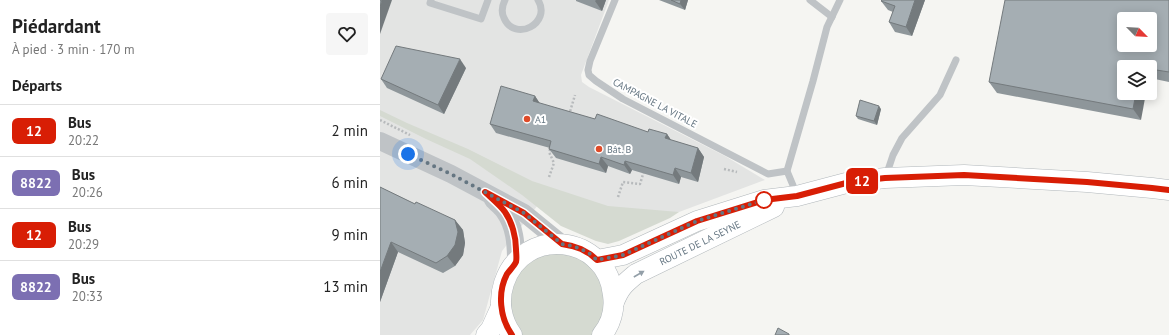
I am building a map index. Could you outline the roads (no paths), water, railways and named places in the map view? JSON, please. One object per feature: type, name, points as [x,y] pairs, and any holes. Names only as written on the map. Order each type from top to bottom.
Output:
[{"type":"main road","name":"ROUTE DE LA SEYNE","points":[[597,260],[623,255],[697,221],[764,200],[797,196],[850,182],[885,178],[964,175],[1087,182],[1169,190]]},
{"type":"main road","name":"ROUTE DE LA SEYNE","points":[[614,302],[619,290],[636,274],[797,196]]},
{"type":"main road","points":[[512,335],[508,330],[501,308],[501,291],[507,275],[516,261],[526,254],[549,244],[562,244],[581,249],[590,254],[607,272],[612,287],[614,302],[612,317],[602,335]]},
{"type":"main road","points":[[486,335],[491,329],[501,308]]},
{"type":"street","points":[[385,142],[524,213],[562,244]]},
{"type":"street","points":[[485,192],[505,212],[513,228],[516,245],[516,261]]},
{"type":"lane","points":[[431,0],[430,3],[481,19],[488,0]]},
{"type":"lane","points":[[505,0],[502,9],[505,21],[515,29],[521,30],[528,29],[538,22],[541,10],[538,0]]},
{"type":"lane","name":"CAMPAGNE LA VITALE","points":[[615,0],[590,61],[588,70],[589,75],[623,99],[768,174],[787,171]]},
{"type":"lane","points":[[810,0],[832,16]]},
{"type":"lane","points":[[797,196],[787,171],[827,27],[840,0]]},
{"type":"lane","points":[[885,178],[893,155],[902,138],[940,95],[956,60]]},
{"type":"place","name":"A1","points":[[527,119]]},
{"type":"place","name":"Bât. B","points":[[599,149]]}]
